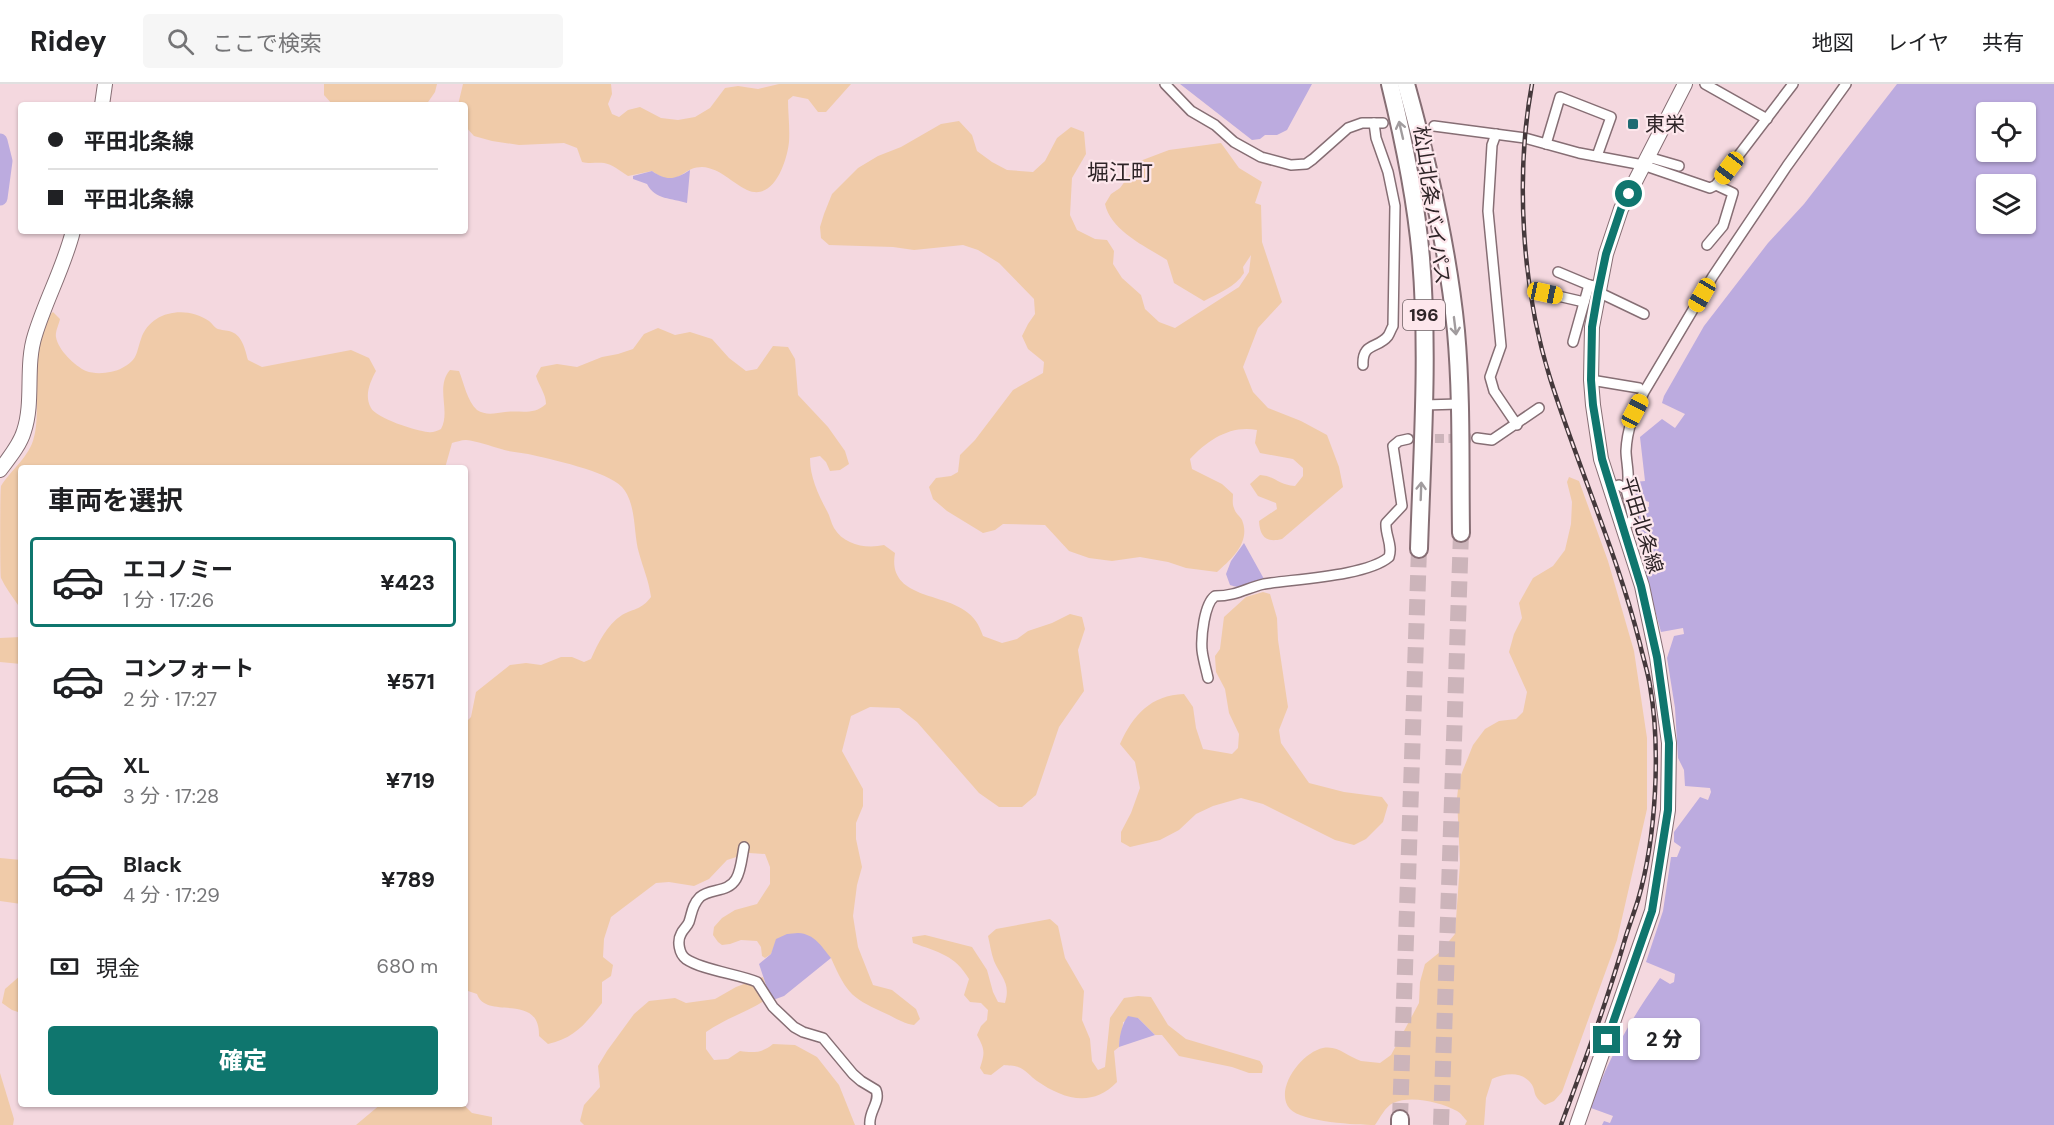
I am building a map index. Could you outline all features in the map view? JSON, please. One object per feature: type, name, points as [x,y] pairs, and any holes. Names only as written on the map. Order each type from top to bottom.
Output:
[{"type":"highway","name":"松山北条バイパス","points":[[1390,84],[1403,135],[1421,258],[1425,332],[1419,549]]},
{"type":"highway","name":"松山北条バイパス","points":[[1406,84],[1440,227],[1456,330],[1461,532]]},
{"type":"main road","points":[[102,102],[105,84]]},
{"type":"main road","name":"平田北条線","points":[[1577,1125],[1652,911],[1668,810],[1669,743],[1657,657],[1641,586],[1602,459],[1593,405],[1591,380],[1595,288],[1621,209],[1680,85]]},
{"type":"main road","points":[[0,470],[24,432],[28,406],[29,363],[35,334],[59,277],[72,234]]},
{"type":"street","points":[[1165,84],[1191,111],[1215,125],[1234,142],[1261,157],[1291,165],[1300,165],[1313,159],[1348,128],[1362,123],[1378,123],[1376,138],[1388,172],[1395,206],[1393,326],[1388,336],[1366,350],[1364,365]]},
{"type":"street","points":[[1705,84],[1767,118]]},
{"type":"street","points":[[1645,161],[1710,188],[1716,185],[1793,84]]},
{"type":"street","points":[[1622,525],[1631,522],[1633,518],[1626,489],[1629,485],[1626,464],[1628,434],[1644,392],[1713,276],[1787,166],[1846,84]]},
{"type":"street","points":[[1546,144],[1560,97],[1611,117],[1597,156]]},
{"type":"street","points":[[1434,126],[1525,138],[1597,156],[1679,166]]},
{"type":"street","points":[[1496,134],[1492,145],[1488,211],[1501,346],[1490,377],[1494,391],[1517,425]]},
{"type":"street","points":[[1707,245],[1723,226],[1733,193],[1716,185]]},
{"type":"street","points":[[1558,272],[1595,288],[1644,314]]},
{"type":"street","points":[[1573,342],[1584,302],[1595,288]]},
{"type":"street","points":[[1545,293],[1584,302]]},
{"type":"street","points":[[1591,380],[1639,388]]},
{"type":"street","points":[[1424,405],[1459,404]]},
{"type":"street","points":[[1477,438],[1492,440],[1539,408]]},
{"type":"street","points":[[1208,678],[1202,653],[1202,642],[1208,604],[1215,596],[1231,595],[1264,584],[1360,569],[1382,562],[1389,557],[1391,548],[1386,523],[1402,506],[1394,446],[1399,441],[1408,439]]},
{"type":"street","points":[[1610,488],[1619,485],[1626,489]]},
{"type":"street","points":[[744,847],[737,879],[723,890],[699,898],[692,908],[688,926],[681,934],[679,941],[682,955],[686,960],[757,982],[773,1007],[794,1027],[823,1038],[861,1082],[878,1093],[870,1116],[870,1125]]},
{"type":"shaded area","points":[[324,84],[437,84],[428,102],[330,102],[324,95]]},
{"type":"shaded area","points":[[463,84],[611,84],[612,94],[608,104],[612,114],[619,117],[628,110],[640,107],[661,118],[678,120],[695,117],[710,108],[725,88],[738,86],[758,89],[779,84],[851,84],[826,112],[818,112],[808,99],[793,96],[788,100],[788,150],[782,169],[772,185],[756,192],[741,187],[708,168],[695,168],[674,179],[661,177],[652,171],[628,176],[607,164],[582,162],[577,148],[564,143],[519,145],[474,136],[468,129],[468,102],[459,102]]},
{"type":"shaded area","points":[[1180,84],[1312,84],[1287,130],[1277,135],[1265,135],[1260,139],[1252,140]]},
{"type":"shaded area","points":[[1897,84],[2054,84],[2054,1125],[1602,1125],[1604,1121],[1610,1123],[1613,1116],[1591,1108],[1612,1057],[1649,993],[1660,978],[1670,984],[1674,982],[1675,974],[1646,962],[1663,911],[1671,857],[1677,857],[1681,847],[1674,842],[1674,832],[1700,797],[1708,800],[1711,792],[1710,788],[1685,786],[1684,770],[1678,758],[1675,708],[1667,658],[1674,636],[1684,634],[1683,628],[1661,632],[1645,574],[1638,508],[1649,507],[1649,502],[1637,503],[1634,482],[1645,481],[1640,437],[1662,419],[1675,428],[1685,414],[1662,403],[1664,396],[1704,326],[1768,243],[1804,204]]},
{"type":"shaded area","points":[[959,121],[972,135],[977,151],[1007,170],[1033,172],[1045,161],[1057,138],[1071,127],[1084,132],[1086,154],[1072,178],[1070,215],[1077,230],[1095,239],[1107,240],[1114,251],[1113,264],[1122,278],[1141,295],[1145,309],[1159,322],[1175,328],[1239,287],[1249,272],[1251,255],[1243,267],[1244,273],[1236,282],[1204,301],[1174,283],[1167,260],[1121,230],[1108,214],[1105,204],[1140,161],[1169,150],[1221,143],[1239,168],[1262,182],[1255,203],[1261,205],[1262,242],[1282,302],[1258,328],[1243,367],[1253,392],[1268,408],[1301,421],[1327,435],[1339,467],[1343,487],[1282,539],[1265,538],[1262,535],[1259,521],[1277,509],[1276,503],[1258,496],[1250,484],[1260,475],[1295,486],[1303,476],[1303,468],[1293,459],[1260,453],[1255,443],[1257,430],[1229,432],[1212,440],[1190,459],[1192,469],[1222,484],[1233,494],[1233,506],[1244,528],[1242,543],[1217,572],[1186,568],[1140,557],[1112,561],[1089,558],[1069,551],[1045,525],[1003,524],[995,530],[983,533],[947,511],[933,499],[929,487],[936,478],[951,476],[958,472],[960,455],[975,440],[1013,390],[1043,373],[1044,362],[1028,349],[1022,336],[1035,314],[1034,299],[999,263],[978,250],[963,245],[914,250],[829,245],[821,238],[820,227],[832,194],[858,168],[941,124]]},
{"type":"shaded area","points":[[690,170],[687,203],[659,196],[647,184],[633,179],[633,176],[652,171],[671,178]]},
{"type":"shaded area","points":[[53,312],[60,319],[56,335],[60,347],[77,365],[86,371],[95,373],[118,370],[127,365],[136,356],[141,339],[152,322],[160,317],[180,312],[200,316],[217,329],[237,335],[248,360],[262,367],[351,350],[369,358],[376,371],[368,394],[369,403],[374,412],[397,423],[430,432],[441,429],[444,422],[443,391],[450,370],[459,371],[468,397],[480,412],[487,414],[526,412],[541,408],[546,404],[536,376],[541,367],[557,364],[577,367],[602,357],[633,349],[644,334],[658,328],[675,335],[690,332],[712,339],[729,358],[746,371],[757,369],[773,346],[788,347],[795,359],[798,395],[828,427],[845,451],[849,464],[840,470],[830,471],[820,456],[810,458],[815,485],[838,534],[849,542],[863,546],[884,545],[895,553],[895,567],[899,578],[907,586],[964,610],[971,615],[983,636],[1002,643],[1017,639],[1028,631],[1070,614],[1082,617],[1085,629],[1078,650],[1084,691],[1059,727],[1036,795],[1022,807],[999,807],[979,793],[917,722],[899,708],[870,707],[851,716],[842,751],[863,789],[863,806],[856,823],[856,839],[862,867],[853,916],[858,947],[873,985],[892,990],[916,1009],[920,1019],[914,1025],[907,1024],[859,1000],[842,981],[831,958],[775,945],[771,954],[765,958],[762,956],[761,947],[757,941],[741,940],[722,945],[718,942],[713,935],[714,927],[722,918],[735,910],[757,904],[770,884],[770,867],[765,854],[749,853],[727,860],[709,879],[694,886],[669,882],[656,883],[611,917],[604,939],[603,957],[613,965],[611,976],[602,982],[602,1003],[585,1023],[566,1038],[548,1044],[539,1036],[537,1022],[531,1014],[522,1010],[491,1006],[482,1002],[477,994],[468,991],[468,720],[471,717],[476,692],[510,665],[526,663],[541,665],[561,657],[572,657],[584,662],[591,659],[607,629],[622,615],[641,607],[651,597],[637,545],[632,510],[627,494],[615,481],[578,466],[466,440],[452,443],[446,465],[18,465],[18,605],[1,578],[1,486],[24,457],[34,437],[37,407],[37,353],[39,337]]},
{"type":"shaded area","points":[[1569,477],[1579,481],[1608,561],[1634,651],[1647,738],[1647,809],[1617,940],[1562,1092],[1554,1101],[1545,1105],[1537,1098],[1532,1084],[1521,1076],[1511,1074],[1492,1079],[1486,1098],[1484,1125],[1465,1125],[1467,1121],[1457,1111],[1434,1102],[1417,1100],[1393,1103],[1375,1125],[1330,1122],[1296,1113],[1290,1109],[1286,1101],[1287,1082],[1299,1064],[1315,1051],[1333,1048],[1361,1061],[1380,1063],[1391,1055],[1419,1003],[1420,982],[1425,964],[1440,952],[1455,934],[1460,863],[1457,798],[1459,780],[1473,745],[1485,729],[1499,721],[1516,719],[1523,712],[1527,692],[1509,652],[1522,618],[1519,603],[1533,578],[1553,566],[1565,550],[1571,524],[1572,502],[1567,482]]},
{"type":"shaded area","points":[[1244,543],[1264,579],[1244,587],[1230,585],[1226,574],[1231,561]]},
{"type":"shaded area","points":[[1263,592],[1270,594],[1277,618],[1288,707],[1279,730],[1281,743],[1309,783],[1344,792],[1382,797],[1388,805],[1383,822],[1366,839],[1354,845],[1335,840],[1263,804],[1241,798],[1213,806],[1196,814],[1179,830],[1160,840],[1130,847],[1121,842],[1121,832],[1140,788],[1135,762],[1120,744],[1125,734],[1144,708],[1162,698],[1184,694],[1193,707],[1196,728],[1203,749],[1232,754],[1238,748],[1239,734],[1229,713],[1225,689],[1216,672],[1215,656],[1220,649],[1224,617],[1246,597]]},
{"type":"shaded area","points":[[18,637],[18,664],[0,662],[0,638]]},
{"type":"shaded area","points":[[0,858],[18,860],[18,904],[0,901]]},
{"type":"shaded area","points":[[1050,919],[1058,926],[1065,958],[1084,991],[1082,1020],[1090,1039],[1092,1061],[1098,1070],[1105,1067],[1110,1018],[1124,998],[1138,996],[1151,997],[1168,1025],[1186,1039],[1260,1061],[1263,1066],[1262,1073],[1249,1073],[1232,1067],[1179,1056],[1162,1035],[1155,1035],[1138,1018],[1123,1022],[1119,1047],[1114,1051],[1117,1082],[1098,1095],[1088,1098],[1067,1096],[1047,1087],[1023,1069],[1015,1066],[1004,1065],[991,1075],[984,1074],[980,1068],[983,1048],[977,1035],[987,1020],[988,1010],[981,1003],[970,1002],[964,995],[969,979],[952,959],[913,943],[912,937],[925,935],[972,947],[987,970],[998,1002],[1005,1003],[1006,985],[994,961],[988,936],[996,929]]},
{"type":"shaded area","points":[[798,933],[813,938],[831,958],[784,996],[773,1000],[759,964],[771,954],[776,939],[787,934]]},
{"type":"shaded area","points":[[763,977],[770,997],[706,1032],[706,1049],[714,1060],[728,1059],[740,1051],[761,1051],[773,1044],[795,1045],[817,1057],[839,1085],[855,1125],[584,1125],[580,1121],[584,1105],[600,1087],[598,1066],[634,1014],[649,1001],[675,998],[686,1003],[715,999],[736,987]]},
{"type":"shaded area","points":[[18,978],[18,1012],[2,1003],[5,989]]},
{"type":"shaded area","points":[[1128,1016],[1138,1018],[1155,1035],[1119,1047],[1121,1031]]},
{"type":"shaded area","points":[[0,1073],[14,1119],[13,1125],[0,1125]]},
{"type":"shaded area","points":[[377,1107],[466,1107],[472,1113],[492,1117],[492,1125],[356,1125]]},
{"type":"waterway","points":[[0,141],[5,161],[0,198]]},
{"type":"tunnel","points":[[1408,439],[1477,438]]},
{"type":"tunnel","points":[[1441,1125],[1461,533]]},
{"type":"tunnel","points":[[1400,1119],[1419,549]]},
{"type":"railway","points":[[1532,84],[1527,119],[1523,194],[1524,232],[1533,307],[1540,344],[1550,378],[1631,610],[1649,681],[1656,765],[1653,822],[1638,900],[1586,1059],[1561,1125]]},
{"type":"place","name":"東栄","points":[[1633,124]]},
{"type":"district","name":"堀江町","points":[[1120,172]]},
{"type":"route","points":[[1607,1040],[1652,911],[1668,810],[1669,743],[1657,657],[1641,586],[1602,459],[1591,380],[1590,350],[1598,292],[1606,254],[1621,209],[1629,194]]}]
